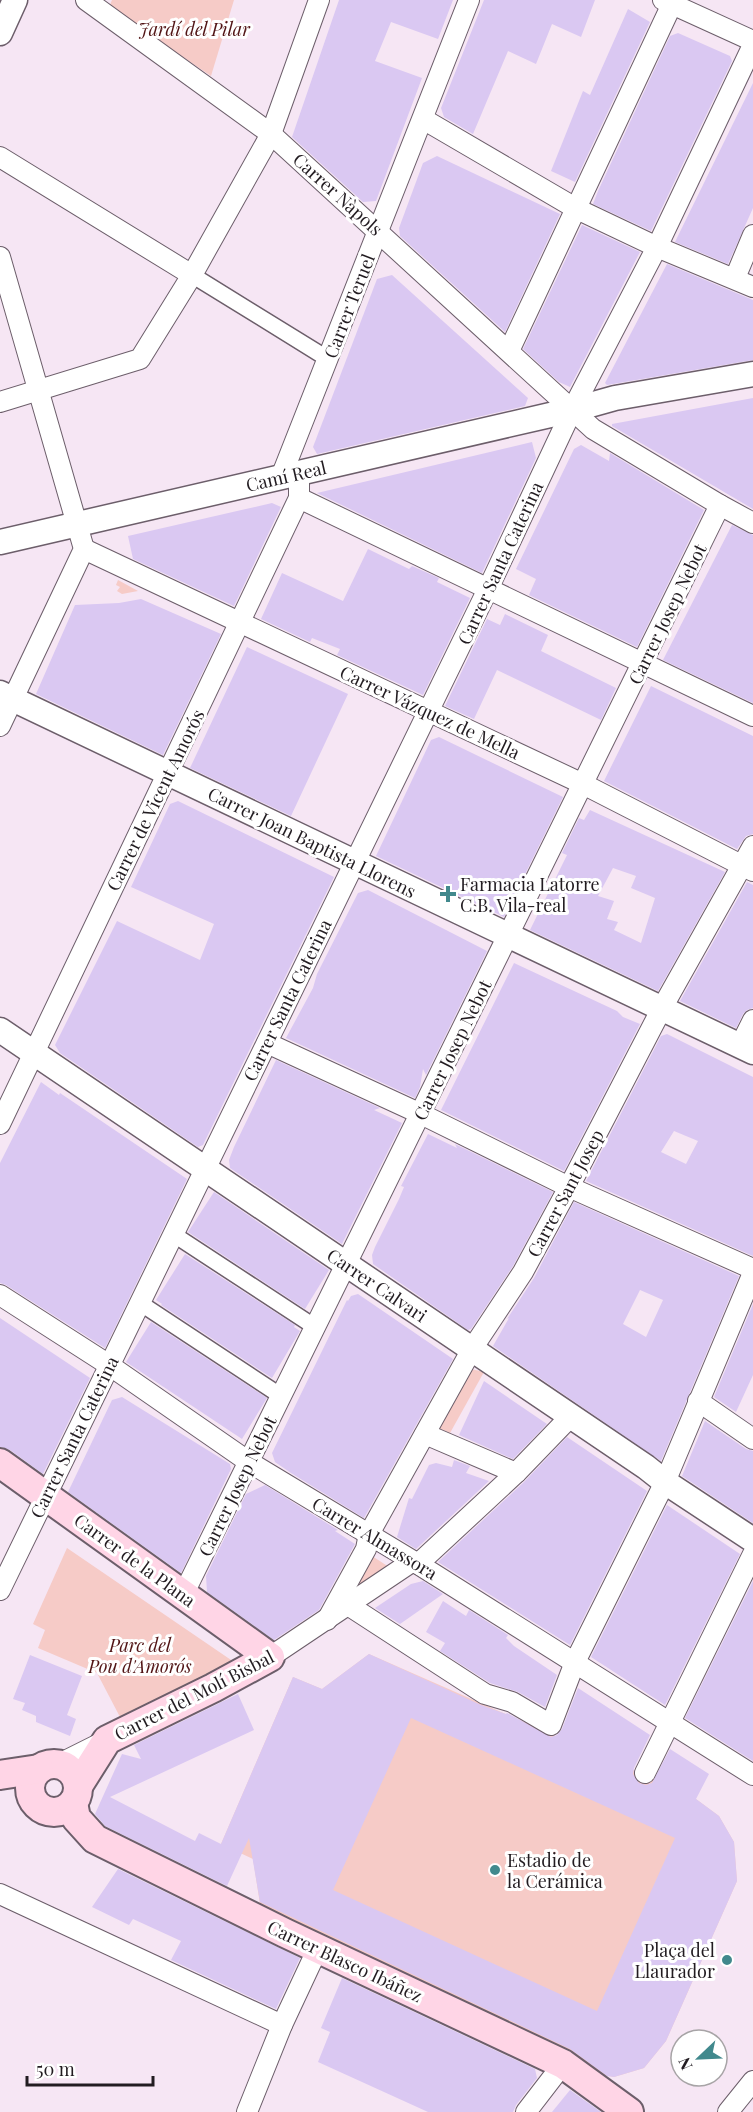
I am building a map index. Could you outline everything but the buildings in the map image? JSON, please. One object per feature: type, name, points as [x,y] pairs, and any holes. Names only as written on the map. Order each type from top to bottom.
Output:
[{"type":"main road","name":"Carrer de la Plana","points":[[0,1463],[270,1657]]},
{"type":"main road","name":"Carrer del Molí Bisbal","points":[[107,1740],[270,1657]]},
{"type":"main road","points":[[0,1789],[35,1802],[46,1810],[54,1812],[67,1808],[107,1740]]},
{"type":"main road","name":"Carrer del Molí Bisbal","points":[[0,1775],[49,1766]]},
{"type":"main road","points":[[35,1802],[30,1788],[34,1774],[49,1766],[72,1771],[76,1795]]},
{"type":"main road","name":"Carrer Blasco Ibáñez","points":[[76,1795],[76,1818],[95,1839],[563,2064],[629,2112]]},
{"type":"street","points":[[0,33],[15,0]]},
{"type":"street","name":"Carrer Nàpols","points":[[86,0],[271,134],[379,230],[593,429],[720,506],[753,523]]},
{"type":"street","points":[[0,402],[140,358],[192,275],[271,134],[319,0]]},
{"type":"street","name":"Carrer Teruel","points":[[290,475],[328,359],[469,0]]},
{"type":"street","points":[[509,351],[577,209],[668,2],[753,43]]},
{"type":"street","name":"Carrer Santa Caterina","points":[[0,1590],[429,711],[572,410],[657,247],[753,43]]},
{"type":"street","points":[[423,119],[577,209],[657,247],[753,287]]},
{"type":"street","points":[[0,158],[328,359]]},
{"type":"street","points":[[735,278],[753,235]]},
{"type":"street","points":[[0,257],[77,524],[80,557],[6,696],[0,726]]},
{"type":"street","name":"Camí Real","points":[[0,542],[572,410],[615,398],[753,374]]},
{"type":"street","name":"Carrer de Vicent Amorós","points":[[0,1124],[299,498],[290,475]]},
{"type":"street","points":[[299,498],[753,716]]},
{"type":"street","name":"Carrer Josep Nebot","points":[[183,1594],[720,506]]},
{"type":"street","name":"Carrer Vázquez de Mella","points":[[80,557],[105,559],[583,784],[748,868]]},
{"type":"street","name":"Carrer Joan Baptista Llorens","points":[[6,696],[746,1049]]},
{"type":"street","name":"Carrer Sant Josep","points":[[327,1620],[366,1549],[369,1534],[472,1349],[523,1272],[662,1008],[748,868],[753,846]]},
{"type":"street","points":[[746,1049],[753,1020]]},
{"type":"street","name":"Carrer Calvari","points":[[0,1030],[646,1467],[664,1482],[753,1540]]},
{"type":"street","points":[[267,1042],[569,1187],[753,1271],[664,1482],[574,1662],[551,1725],[512,1702],[485,1694],[348,1605]]},
{"type":"street","points":[[173,1234],[315,1327]]},
{"type":"street","name":"Carrer Almassora","points":[[0,1295],[109,1365],[249,1461],[753,1775]]},
{"type":"street","points":[[140,1302],[281,1396]]},
{"type":"street","points":[[698,1401],[753,1439]]},
{"type":"street","name":"Carrer del Molí Bisbal","points":[[270,1657],[416,1563],[516,1473],[571,1416]]},
{"type":"street","points":[[425,1434],[516,1473]]},
{"type":"street","points":[[645,1773],[753,1554]]},
{"type":"street","name":"Carrer del Molí Bisbal","points":[[49,1766],[107,1740]]},
{"type":"street","points":[[0,1894],[282,2025]]},
{"type":"street","points":[[248,2112],[282,2025],[318,1948]]},
{"type":"street","points":[[526,2112],[563,2064]]},
{"type":"street","points":[[728,2112],[753,2081]]},
{"type":"green space","name":"Jardí del Pilar","points":[[112,0],[234,0],[211,76],[109,7]]},
{"type":"green space","points":[[118,580],[138,591],[122,594],[117,591],[120,587],[116,585]]},
{"type":"green space","points":[[471,1369],[484,1372],[450,1433],[436,1427]]},
{"type":"green space","name":"Parc del Pou d'Amorós","points":[[67,1548],[234,1662],[120,1717],[97,1673],[38,1648],[45,1630],[33,1624]]},
{"type":"green space","points":[[372,1556],[389,1567],[354,1592]]},
{"type":"green space","name":"Estadio de la Cerámica","points":[[369,1654],[656,1780],[696,1799],[719,1816],[734,1842],[737,1881],[672,2028],[669,2028],[666,2041],[644,2068],[614,2077],[585,2071],[262,1917],[253,1859],[221,1844],[293,1677],[322,1689]]},
{"type":"place","name":"Farmacia Latorre C.B. Vila-real","points":[[448,894]]},
{"type":"place","name":"Estadio de la Cerámica","points":[[495,1870]]},
{"type":"place","name":"Plaça del Llaurador","points":[[727,1960]]}]
